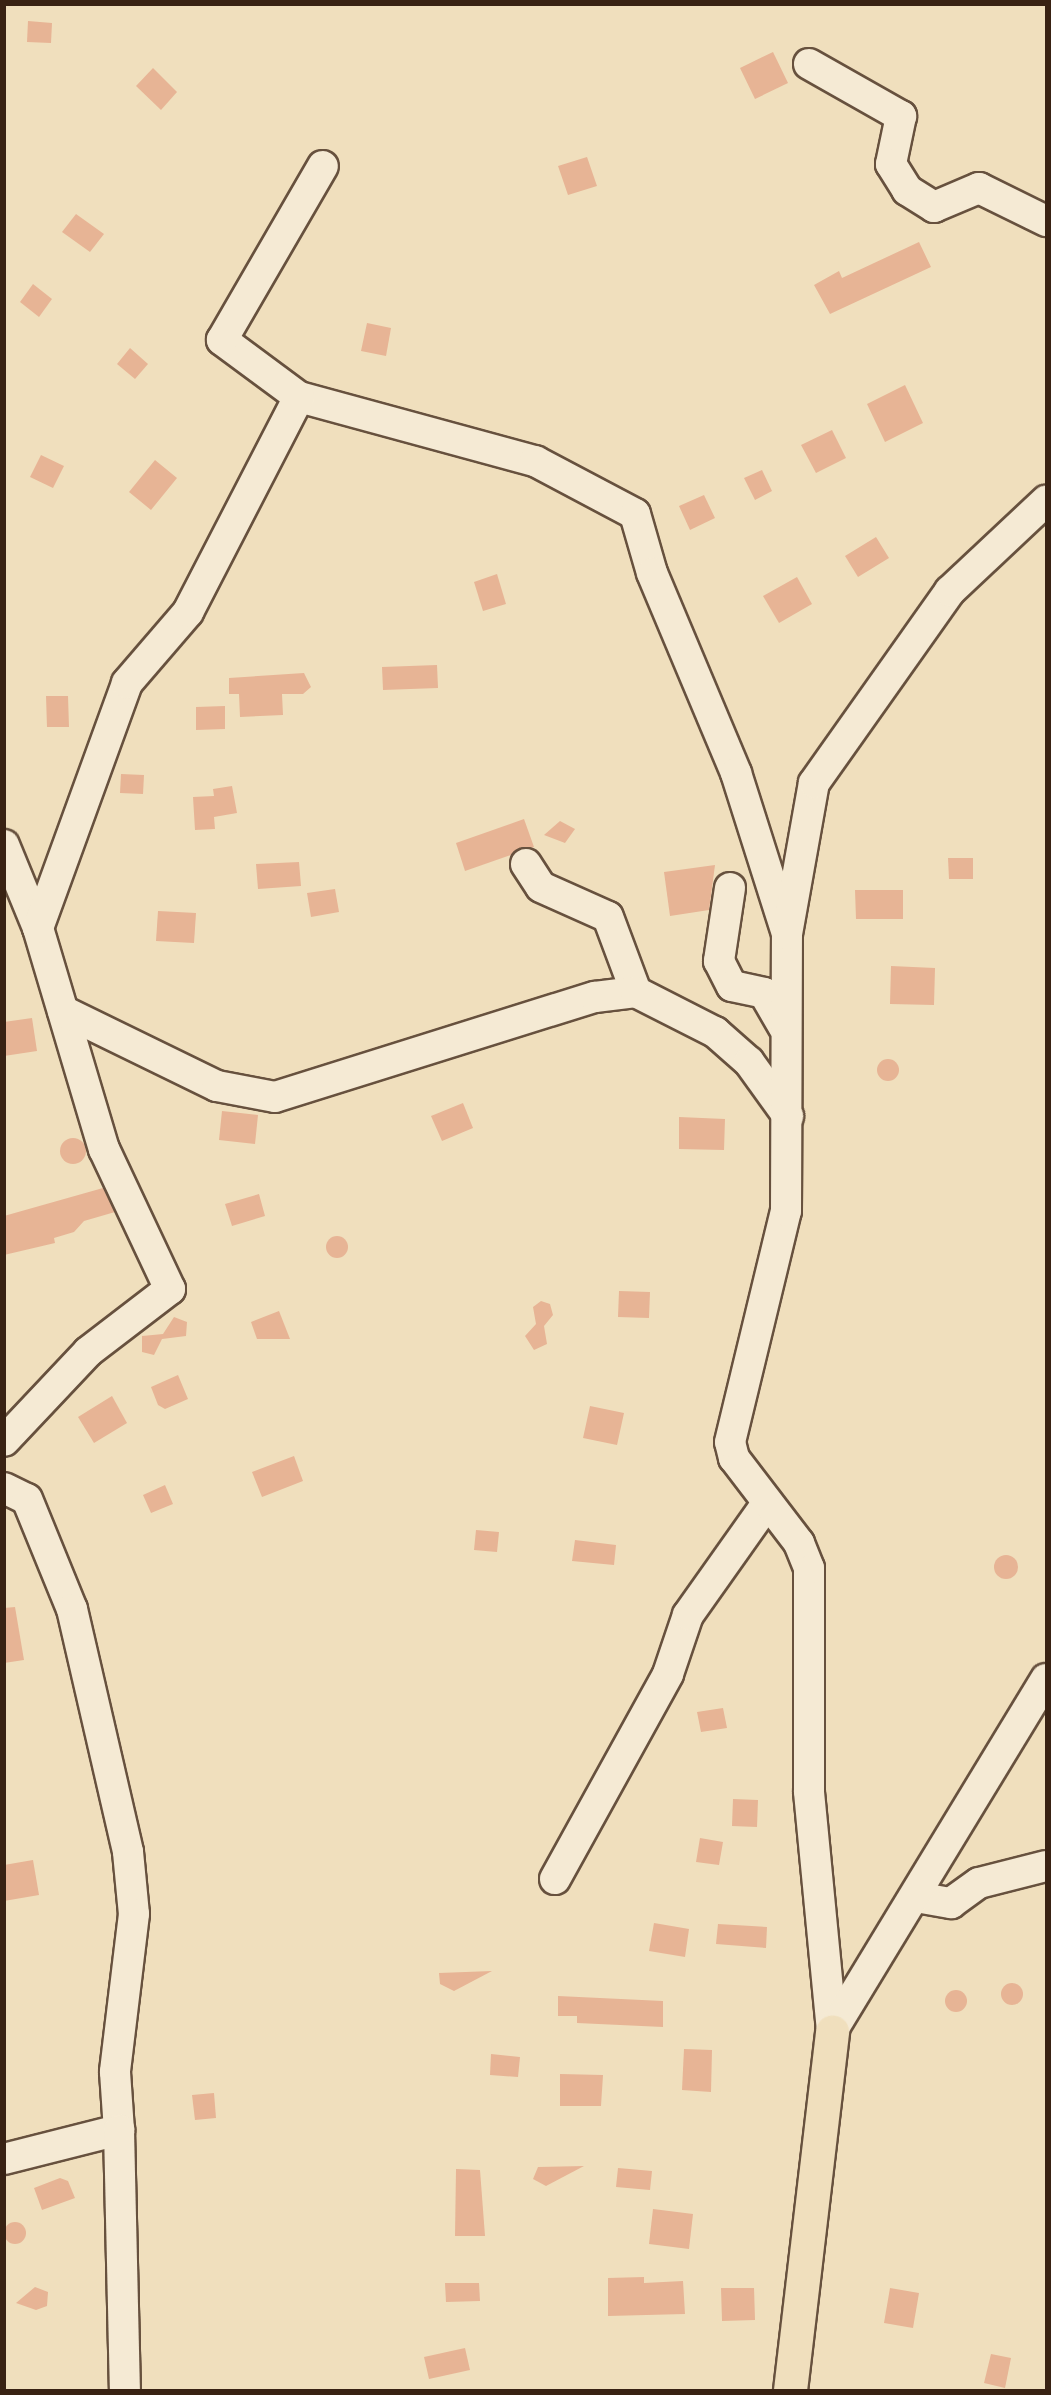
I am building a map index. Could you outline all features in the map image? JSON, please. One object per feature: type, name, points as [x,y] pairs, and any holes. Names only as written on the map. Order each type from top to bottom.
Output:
[{"type":"main road","points":[[790,2391],[832,2031]]},
{"type":"street","points":[[809,64],[901,116],[891,164],[907,190],[934,207],[979,189],[1047,221]]},
{"type":"street","points":[[323,166],[222,340],[299,397],[534,461],[635,514],[652,573],[736,773],[787,934]]},
{"type":"street","points":[[38,928],[127,683],[188,612],[299,397]]},
{"type":"street","points":[[832,2031],[810,1791],[810,1568],[799,1543],[766,1505],[734,1458],[730,1442],[786,1211],[788,1116],[784,1028],[787,934],[814,783],[950,591],[1047,501]]},
{"type":"street","points":[[4,845],[38,928],[104,1149],[170,1289],[88,1352],[4,1441]]},
{"type":"street","points":[[526,864],[541,887],[608,916],[636,992]]},
{"type":"street","points":[[730,888],[719,961],[732,986],[764,993],[784,1028]]},
{"type":"street","points":[[63,1011],[217,1086],[275,1097],[595,997],[636,992],[715,1032],[749,1062],[788,1116]]},
{"type":"street","points":[[4,1488],[27,1499],[68,1599],[128,1852],[134,1914],[115,2072],[119,2130],[125,2391]]},
{"type":"street","points":[[555,1880],[668,1674],[688,1615],[766,1505]]},
{"type":"street","points":[[832,2031],[916,1897],[1047,1679]]},
{"type":"street","points":[[916,1897],[951,1903],[979,1883],[1047,1866]]},
{"type":"street","points":[[4,2159],[119,2130]]},
{"type":"building","points":[[28,21],[52,23],[51,43],[27,42]]},
{"type":"building","points":[[773,52],[788,83],[755,99],[740,68]]},
{"type":"building","points":[[153,68],[177,92],[161,110],[136,86]]},
{"type":"building","points":[[587,157],[597,186],[568,195],[558,166]]},
{"type":"building","points":[[76,214],[104,234],[90,252],[62,232]]},
{"type":"building","points":[[919,242],[931,267],[830,314],[814,285],[839,271],[842,278]]},
{"type":"building","points":[[33,284],[52,299],[39,317],[20,302]]},
{"type":"building","points":[[367,323],[391,328],[386,356],[361,351]]},
{"type":"building","points":[[130,348],[148,364],[135,379],[117,364]]},
{"type":"building","points":[[905,385],[923,423],[885,442],[867,404]]},
{"type":"building","points":[[832,430],[846,458],[816,473],[801,445]]},
{"type":"building","points":[[41,455],[64,466],[53,488],[30,477]]},
{"type":"building","points":[[155,460],[177,478],[151,510],[129,492]]},
{"type":"building","points":[[762,470],[772,491],[755,500],[744,478]]},
{"type":"building","points":[[704,495],[715,518],[690,530],[679,506]]},
{"type":"building","points":[[876,537],[889,558],[858,577],[845,556]]},
{"type":"building","points":[[497,574],[506,604],[483,611],[474,582]]},
{"type":"building","points":[[797,577],[812,604],[779,623],[763,596]]},
{"type":"building","points":[[437,665],[438,688],[383,690],[382,667]]},
{"type":"building","points":[[304,673],[311,687],[303,694],[282,694],[283,715],[240,717],[239,694],[229,694],[229,678]]},
{"type":"building","points":[[46,696],[68,696],[69,727],[47,727]]},
{"type":"building","points":[[225,706],[225,729],[196,730],[196,707]]},
{"type":"building","points":[[121,774],[144,775],[143,794],[120,793]]},
{"type":"building","points":[[232,786],[237,813],[214,817],[215,829],[195,830],[193,797],[214,796],[213,789]]},
{"type":"building","points":[[524,819],[534,847],[465,871],[456,843]]},
{"type":"building","points":[[560,821],[575,829],[565,843],[544,835]]},
{"type":"building","points":[[948,858],[973,858],[973,879],[949,879]]},
{"type":"building","points":[[299,862],[301,886],[258,889],[256,864]]},
{"type":"building","points":[[715,865],[709,910],[670,916],[664,872]]},
{"type":"building","points":[[335,889],[339,912],[311,917],[307,893]]},
{"type":"building","points":[[855,890],[903,890],[903,919],[856,919]]},
{"type":"building","points":[[158,911],[196,913],[194,943],[156,941]]},
{"type":"building","points":[[891,966],[935,968],[934,1005],[890,1004]]},
{"type":"building","points":[[32,1018],[37,1051],[4,1056],[4,1022]]},
{"type":"building","points":[[884,1059],[892,1059],[899,1066],[899,1074],[892,1081],[884,1081],[877,1074],[877,1066]]},
{"type":"building","points":[[463,1103],[473,1128],[442,1141],[431,1116]]},
{"type":"building","points":[[222,1111],[258,1115],[255,1144],[219,1140]]},
{"type":"building","points":[[679,1117],[725,1119],[724,1150],[679,1149]]},
{"type":"building","points":[[73,1138],[82,1142],[86,1151],[82,1160],[73,1164],[64,1160],[60,1151],[64,1142]]},
{"type":"building","points":[[103,1188],[115,1212],[84,1221],[74,1232],[54,1238],[55,1243],[4,1255],[4,1216]]},
{"type":"building","points":[[259,1194],[265,1216],[232,1226],[225,1204]]},
{"type":"building","points":[[333,1236],[341,1236],[348,1243],[348,1251],[341,1258],[333,1258],[326,1251],[326,1243]]},
{"type":"building","points":[[619,1291],[650,1292],[649,1318],[618,1317]]},
{"type":"building","points":[[541,1301],[550,1304],[553,1315],[544,1326],[547,1344],[534,1350],[525,1336],[536,1324],[533,1307]]},
{"type":"building","points":[[279,1311],[290,1339],[257,1339],[251,1322]]},
{"type":"building","points":[[174,1317],[187,1322],[186,1336],[162,1339],[154,1355],[142,1352],[142,1336],[163,1334]]},
{"type":"building","points":[[178,1375],[188,1399],[165,1409],[158,1405],[151,1387]]},
{"type":"building","points":[[112,1396],[127,1423],[94,1443],[78,1417]]},
{"type":"building","points":[[590,1406],[624,1413],[617,1445],[583,1438]]},
{"type":"building","points":[[294,1456],[303,1481],[262,1497],[252,1472]]},
{"type":"building","points":[[165,1485],[173,1504],[151,1513],[143,1495]]},
{"type":"building","points":[[476,1530],[499,1532],[497,1552],[474,1550]]},
{"type":"building","points":[[575,1540],[616,1545],[614,1565],[572,1561]]},
{"type":"building","points":[[1006,1555],[1015,1558],[1018,1567],[1015,1576],[1006,1579],[997,1576],[994,1567],[997,1558]]},
{"type":"building","points":[[15,1607],[24,1660],[4,1663],[4,1608]]},
{"type":"building","points":[[723,1708],[727,1728],[701,1732],[697,1712]]},
{"type":"building","points":[[733,1799],[758,1800],[757,1827],[732,1826]]},
{"type":"building","points":[[700,1838],[723,1842],[719,1865],[696,1862]]},
{"type":"building","points":[[33,1860],[39,1895],[4,1901],[4,1865]]},
{"type":"building","points":[[654,1923],[689,1929],[685,1957],[649,1951]]},
{"type":"building","points":[[718,1924],[767,1927],[766,1948],[716,1944]]},
{"type":"building","points":[[492,1971],[454,1991],[440,1984],[439,1973]]},
{"type":"building","points":[[1012,1983],[1022,1990],[1023,1994],[1016,2004],[1012,2005],[1002,1998],[1001,1994],[1008,1984]]},
{"type":"building","points":[[956,1990],[964,1993],[967,2001],[964,2009],[956,2012],[948,2009],[945,2001],[948,1993]]},
{"type":"building","points":[[558,1996],[663,2001],[663,2027],[577,2023],[577,2016],[558,2016]]},
{"type":"building","points":[[684,2049],[712,2050],[711,2092],[682,2090]]},
{"type":"building","points":[[491,2054],[520,2057],[518,2077],[490,2075]]},
{"type":"building","points":[[560,2074],[603,2075],[601,2106],[560,2106]]},
{"type":"building","points":[[214,2093],[216,2118],[195,2120],[192,2095]]},
{"type":"building","points":[[584,2166],[546,2186],[533,2179],[538,2167]]},
{"type":"building","points":[[618,2168],[652,2171],[650,2190],[616,2187]]},
{"type":"building","points":[[456,2169],[480,2170],[485,2236],[455,2236]]},
{"type":"building","points":[[60,2178],[68,2181],[75,2198],[42,2210],[34,2188]]},
{"type":"building","points":[[653,2209],[693,2214],[689,2249],[649,2244]]},
{"type":"building","points":[[15,2222],[23,2225],[26,2233],[23,2241],[15,2244],[7,2241],[4,2233],[7,2225]]},
{"type":"building","points":[[644,2277],[644,2283],[683,2281],[685,2314],[608,2316],[608,2278]]},
{"type":"building","points":[[445,2283],[479,2283],[480,2301],[446,2302]]},
{"type":"building","points":[[35,2287],[48,2292],[47,2306],[36,2310],[16,2303]]},
{"type":"building","points":[[721,2288],[754,2288],[755,2320],[722,2321]]},
{"type":"building","points":[[890,2288],[919,2293],[913,2328],[884,2323]]},
{"type":"building","points":[[465,2348],[470,2370],[429,2379],[424,2357]]},
{"type":"building","points":[[991,2354],[1011,2358],[1005,2388],[984,2383]]}]
